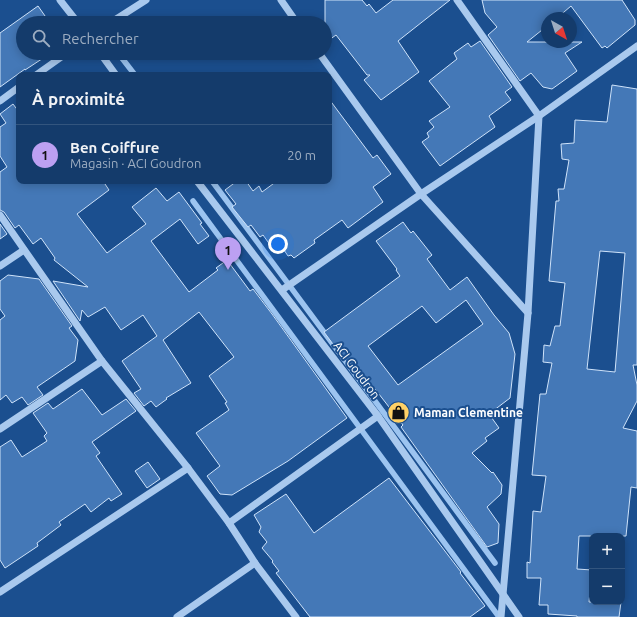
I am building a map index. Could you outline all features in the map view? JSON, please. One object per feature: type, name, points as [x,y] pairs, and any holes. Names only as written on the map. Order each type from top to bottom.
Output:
[{"type":"street","points":[[60,0],[73,16]]},
{"type":"street","points":[[121,16],[146,0]]},
{"type":"street","points":[[281,0],[292,16]]},
{"type":"street","points":[[457,0],[540,116],[528,313],[502,617]]},
{"type":"street","points":[[282,290],[421,194],[540,116],[637,46]]},
{"type":"street","points":[[40,72],[57,60]]},
{"type":"street","points":[[105,60],[114,72]]},
{"type":"street","points":[[324,60],[421,194],[528,313]]},
{"type":"street","points":[[0,101],[16,89]]},
{"type":"street","name":"ACI Goudron","points":[[199,184],[378,416],[519,617]]},
{"type":"street","points":[[0,214],[102,361],[188,468],[229,522],[255,563],[296,617]]},
{"type":"street","points":[[0,266],[24,250]]},
{"type":"street","points":[[0,429],[102,361]]},
{"type":"street","points":[[229,522],[378,416]]},
{"type":"street","points":[[0,592],[188,468]]},
{"type":"street","points":[[177,617],[255,563]]},
{"type":"building","points":[[325,0],[362,0],[367,6],[369,4],[376,13],[393,0],[450,0],[398,41],[419,72],[381,100],[364,80],[370,75],[367,75],[336,35],[332,38],[332,16],[325,16]]},
{"type":"building","points":[[482,0],[622,0],[635,20],[635,25],[607,48],[605,46],[602,48],[577,14],[577,12],[571,6],[564,12],[541,12],[541,31],[527,42],[541,42],[541,48],[573,48],[565,53],[577,71],[552,89],[543,87],[531,73],[520,81],[488,35],[497,27],[485,13]]},
{"type":"building","points":[[38,6],[45,16],[24,16]]},
{"type":"building","points":[[16,22],[16,60],[40,60],[25,70],[16,72],[16,75],[0,87],[0,33]]},
{"type":"building","points":[[480,41],[512,87],[505,92],[511,100],[489,116],[495,127],[440,166],[422,142],[429,137],[427,133],[434,127],[429,121],[450,107],[429,81],[457,59],[454,53],[468,43],[471,47]]},
{"type":"building","points":[[612,85],[637,89],[637,365],[633,365],[637,385],[637,401],[623,428],[637,431],[637,488],[631,487],[626,536],[625,533],[589,533],[589,536],[579,536],[577,569],[589,570],[589,605],[621,605],[619,617],[577,617],[548,614],[548,605],[539,605],[541,578],[527,578],[527,562],[530,563],[533,511],[541,512],[546,476],[532,475],[540,394],[546,394],[552,363],[543,362],[544,345],[550,346],[555,326],[560,326],[565,283],[549,281],[556,201],[559,201],[558,189],[564,189],[569,160],[562,159],[561,144],[574,143],[575,120],[607,122]],"holes":[[[600,251],[625,253],[615,372],[587,369]]]},
{"type":"building","points":[[332,103],[373,158],[377,155],[391,174],[373,187],[383,202],[348,228],[342,220],[314,240],[315,243],[294,258],[291,255],[288,256],[284,250],[281,252],[277,247],[273,249],[263,235],[260,237],[251,225],[248,227],[232,207],[236,204],[225,190],[233,184],[248,184],[253,191],[259,186],[262,192],[273,184],[332,184]]},
{"type":"building","points":[[13,104],[16,108],[16,184],[105,184],[109,190],[77,214],[107,253],[146,224],[132,207],[156,188],[167,201],[179,192],[202,223],[200,224],[209,236],[198,244],[180,219],[151,241],[189,292],[218,270],[216,268],[227,260],[250,291],[253,289],[272,314],[347,418],[288,461],[232,495],[220,494],[207,476],[220,466],[196,433],[229,410],[225,403],[227,402],[209,376],[234,357],[199,312],[163,340],[191,383],[166,398],[167,399],[156,407],[151,401],[144,406],[134,393],[141,389],[122,361],[157,336],[143,315],[121,330],[105,307],[88,317],[82,310],[80,321],[53,281],[88,287],[54,260],[55,258],[41,238],[33,244],[19,225],[15,228],[4,212],[0,210],[0,172],[7,167],[0,156],[0,127],[6,123],[0,114]]},
{"type":"building","points":[[403,222],[411,233],[413,231],[432,255],[427,259],[450,290],[467,277],[509,333],[515,354],[510,398],[489,414],[499,428],[485,438],[487,441],[472,453],[492,473],[493,472],[502,485],[501,494],[487,507],[499,524],[498,543],[487,547],[401,427],[403,425],[375,389],[372,391],[349,361],[347,363],[324,332],[400,276],[396,270],[397,269],[376,241]],"holes":[[[466,300],[483,324],[398,385],[368,346],[422,306],[436,323]]]},
{"type":"building","points":[[0,224],[7,234],[0,239]]},
{"type":"building","points":[[8,275],[39,279],[72,326],[69,328],[78,340],[75,361],[37,387],[43,395],[28,405],[22,397],[12,403],[6,395],[0,400],[0,320],[5,316],[0,309],[0,281]]},
{"type":"building","points":[[82,389],[102,415],[126,399],[136,411],[92,442],[100,453],[96,456],[122,494],[111,501],[109,498],[91,512],[85,504],[59,522],[61,525],[37,543],[38,546],[5,568],[0,560],[0,447],[11,440],[22,457],[47,441],[44,436],[47,433],[33,413],[48,403],[53,409]]},
{"type":"building","points":[[148,462],[160,479],[147,488],[135,471]]},
{"type":"building","points":[[389,478],[485,606],[470,617],[310,617],[276,573],[279,571],[262,548],[267,542],[259,532],[261,527],[254,515],[286,494],[314,533]]},
{"type":"waterway","points":[[123,60],[133,72]]},
{"type":"waterway","points":[[214,184],[495,563]]},
{"type":"waterway","points":[[193,201],[499,617]]},
{"type":"place","name":"Ben Coiffure","points":[[228,270]]},
{"type":"place","name":"Maman Clementine","points":[[398,412]]}]
